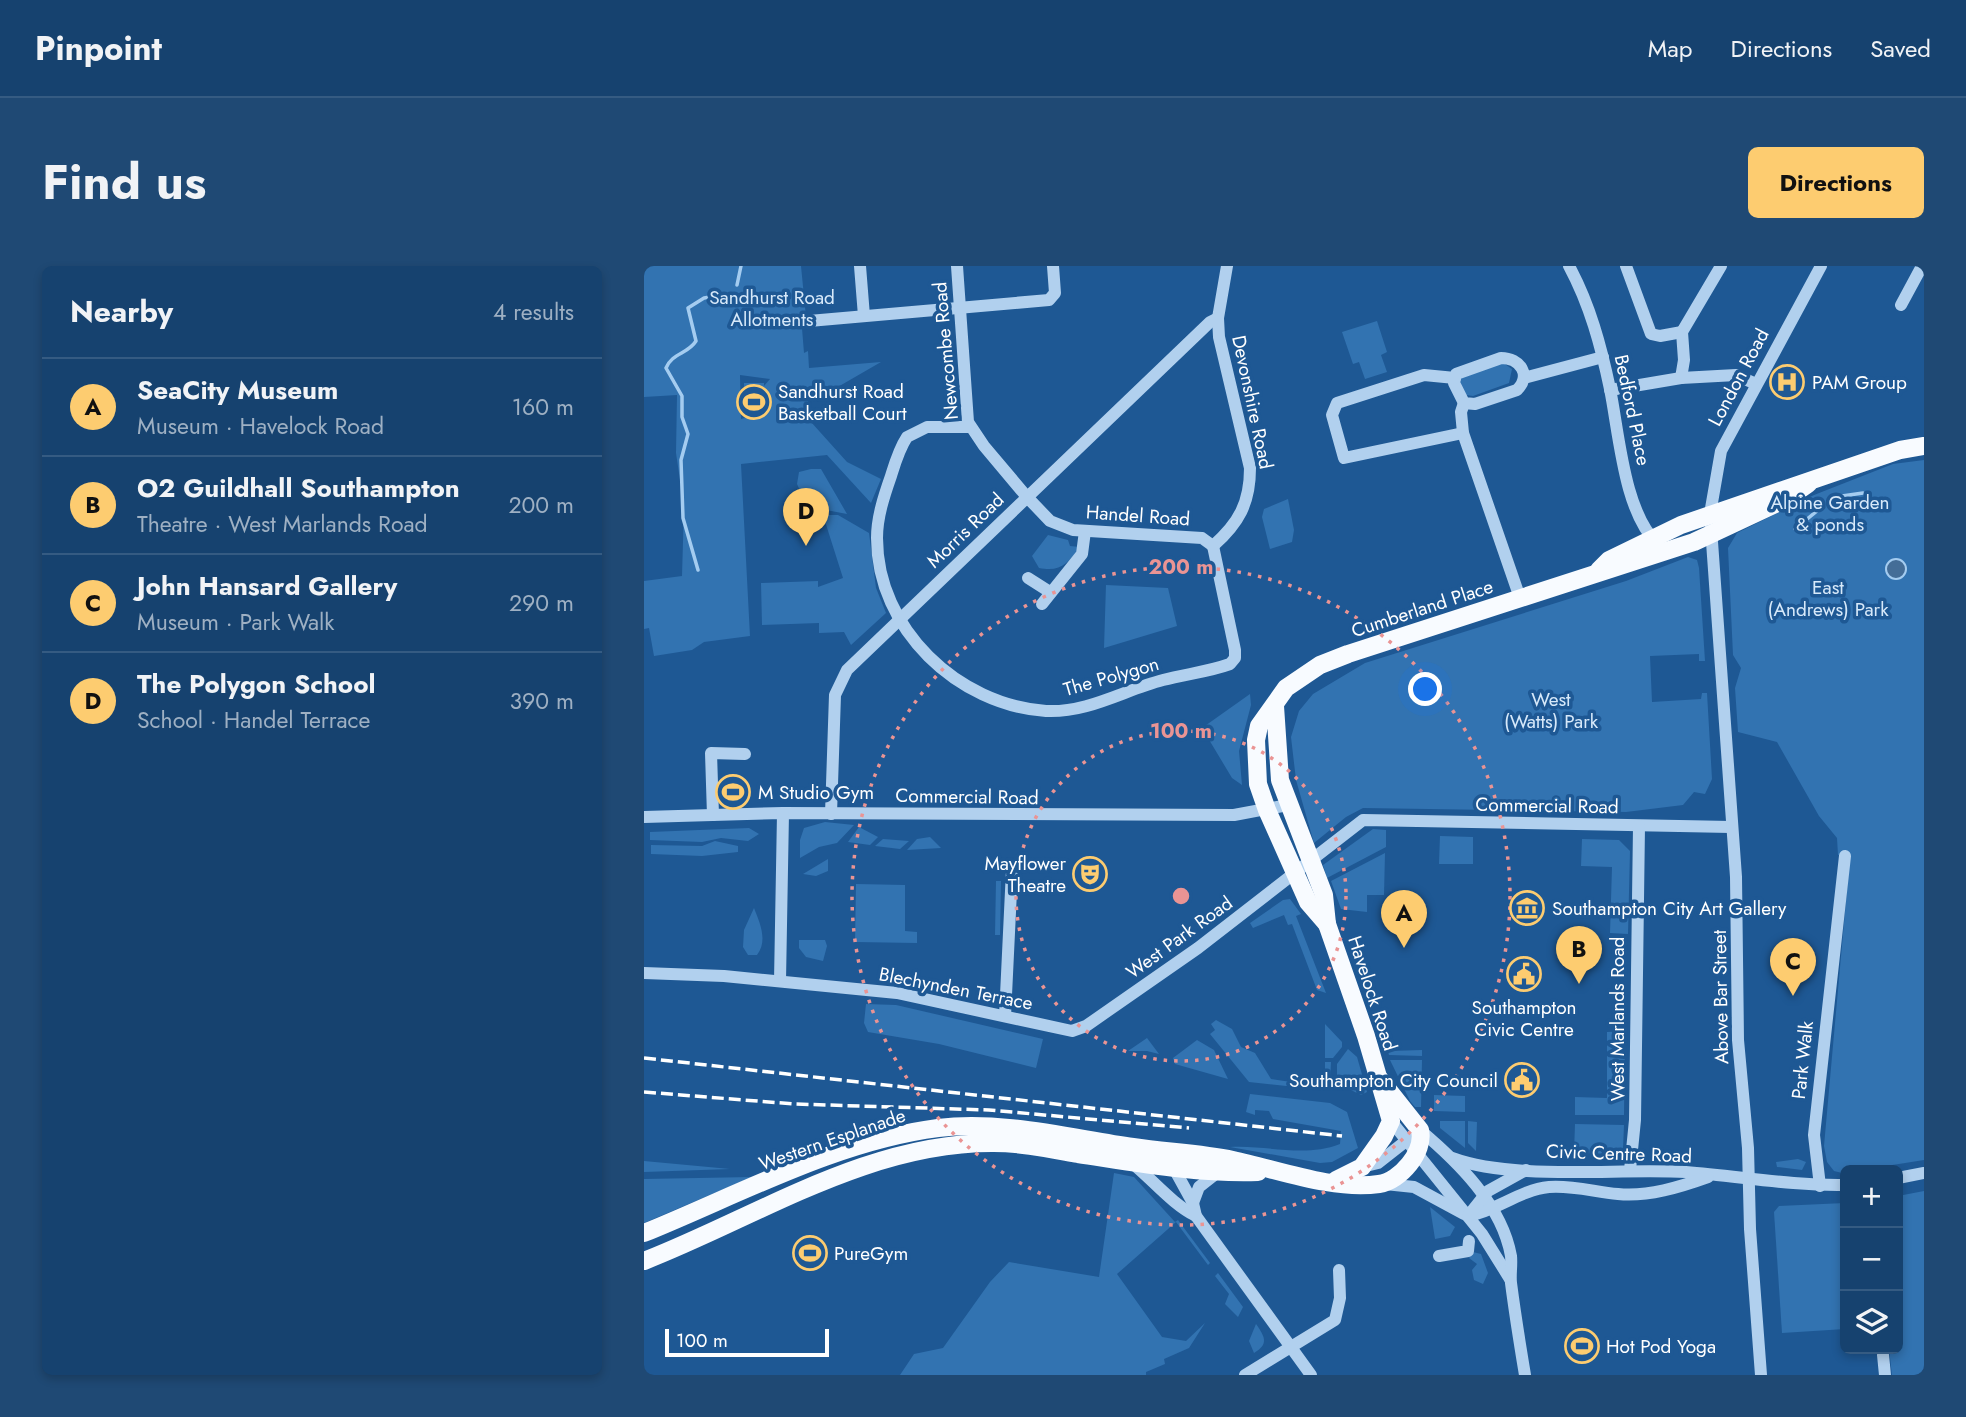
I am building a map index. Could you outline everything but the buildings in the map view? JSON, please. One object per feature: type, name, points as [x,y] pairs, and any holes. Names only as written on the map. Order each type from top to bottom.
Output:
[{"type":"main road","points":[[1808,484],[1900,450],[1924,446]]},
{"type":"main road","name":"Cumberland Place","points":[[1596,573],[1609,560],[1652,538],[1785,488],[1808,484]]},
{"type":"main road","name":"Cumberland Place","points":[[1304,868],[1267,810],[1257,777],[1256,740],[1259,726],[1286,688],[1320,665],[1596,573],[1611,571],[1712,535],[1788,498],[1808,484]]},
{"type":"main road","points":[[1275,706],[1279,771],[1304,868]]},
{"type":"main road","name":"Havelock Road","points":[[1304,868],[1313,909],[1327,923],[1391,1121]]},
{"type":"main road","name":"Havelock Road","points":[[1378,1077],[1420,1130]]},
{"type":"main road","points":[[1332,1181],[1345,1178],[1362,1167],[1384,1137],[1391,1121]]},
{"type":"main road","name":"Western Esplanade","points":[[644,1233],[806,1166],[893,1137],[926,1130],[985,1126],[1218,1172],[1279,1172]]},
{"type":"main road","points":[[1383,1184],[1411,1149],[1421,1142],[1420,1130]]},
{"type":"main road","name":"Western Esplanade","points":[[644,1261],[834,1177],[940,1148],[1005,1143],[1131,1162],[1233,1160],[1279,1172],[1332,1181],[1383,1184]]},
{"type":"street","points":[[860,266],[864,316]]},
{"type":"street","name":"Newcombe Road","points":[[957,266],[970,427],[1027,497]]},
{"type":"street","points":[[809,321],[1053,298],[1053,266]]},
{"type":"street","name":"Devonshire Road","points":[[1213,546],[1238,521],[1250,487],[1250,468],[1219,337],[1218,318],[1227,266]]},
{"type":"street","name":"Bedford Place","points":[[1569,266],[1587,302],[1610,390],[1623,460],[1641,522],[1652,538]]},
{"type":"street","points":[[1626,266],[1651,334],[1660,337],[1682,331]]},
{"type":"street","points":[[1681,378],[1684,360],[1682,331],[1721,266]]},
{"type":"street","name":"London Road","points":[[1712,535],[1710,514],[1721,451],[1821,266]]},
{"type":"street","points":[[1901,306],[1922,266]]},
{"type":"street","name":"Morris Road","points":[[831,814],[836,687],[852,663],[1210,322],[1218,318]]},
{"type":"street","points":[[1524,377],[1602,357]]},
{"type":"street","points":[[1455,378],[1457,393],[1464,403],[1475,404],[1517,390],[1524,377],[1520,365],[1512,358],[1501,358],[1468,368],[1455,378],[1424,374],[1337,403],[1332,415],[1344,458],[1463,433]]},
{"type":"street","points":[[1610,390],[1681,378],[1736,375],[1756,384]]},
{"type":"street","points":[[1464,403],[1461,412],[1463,433],[1520,598]]},
{"type":"street","points":[[898,621],[887,597],[877,539],[884,494],[902,445],[911,432],[919,429],[970,427]]},
{"type":"street","name":"Handel Road","points":[[1027,497],[1050,521],[1073,530],[1202,538],[1213,546]]},
{"type":"street","points":[[1042,604],[1082,554],[1085,530]]},
{"type":"street","name":"Above Bar Street","points":[[1712,535],[1739,944],[1738,1040],[1750,1180],[1761,1375]]},
{"type":"street","points":[[1652,538],[1663,546],[1675,549]]},
{"type":"street","name":"The Polygon","points":[[898,621],[946,674],[994,699],[1019,708],[1048,711],[1097,704],[1155,682],[1213,670],[1230,664],[1235,658],[1213,546]]},
{"type":"street","points":[[1028,578],[1050,592]]},
{"type":"street","points":[[713,816],[711,753],[745,754]]},
{"type":"street","name":"Commercial Road","points":[[644,817],[783,813],[1123,817],[1234,815],[1288,805]]},
{"type":"street","points":[[780,981],[783,813]]},
{"type":"street","name":"Commercial Road","points":[[1304,868],[1357,823],[1371,818],[1731,827]]},
{"type":"street","name":"West Marlands Road","points":[[1630,1170],[1634,1151],[1639,825]]},
{"type":"street","name":"Park Walk","points":[[1820,1186],[1814,1135],[1844,856]]},
{"type":"street","name":"West Park Road","points":[[1082,1028],[1198,948],[1304,868]]},
{"type":"street","points":[[1004,1016],[1012,870]]},
{"type":"street","name":"Blechynden Terrace","points":[[644,973],[694,974],[897,993],[1062,1030],[1082,1028]]},
{"type":"street","name":"Havelock Road","points":[[1391,1121],[1468,1216],[1510,1279]]},
{"type":"street","points":[[1420,1130],[1452,1157],[1492,1210],[1510,1254],[1510,1279],[1525,1375]]},
{"type":"street","points":[[1362,1167],[1411,1149]]},
{"type":"street","name":"Civic Centre Road","points":[[1452,1157],[1480,1166],[1526,1170],[1630,1170],[1820,1186],[1840,1185]]},
{"type":"street","points":[[1131,1162],[1177,1205],[1194,1209]]},
{"type":"street","points":[[1164,1190],[1167,1162]]},
{"type":"street","points":[[1167,1162],[1194,1209],[1311,1375]]},
{"type":"street","name":"Civic Centre Road","points":[[1468,1216],[1482,1196],[1526,1170]]},
{"type":"street","points":[[1194,1209],[1199,1187],[1218,1172]]},
{"type":"street","points":[[1903,1177],[1924,1173]]},
{"type":"street","name":"Civic Centre Road","points":[[1468,1216],[1492,1210],[1542,1188],[1567,1187],[1630,1195],[1670,1188],[1710,1176]]},
{"type":"street","points":[[1383,1184],[1414,1187],[1468,1216]]},
{"type":"street","points":[[1439,1256],[1468,1251],[1469,1241]]},
{"type":"street","points":[[1245,1375],[1335,1320],[1334,1285],[1339,1270]]},
{"type":"street","points":[[1883,1355],[1885,1375]]},
{"type":"green space","name":"Sandhurst Road Allotments","points":[[644,266],[801,266],[807,327],[802,328],[804,353],[808,351],[809,368],[881,362],[817,399],[808,399],[808,412],[819,415],[811,422],[847,462],[881,479],[871,503],[827,455],[741,464],[750,636],[704,642],[692,650],[654,656],[649,628],[644,629],[644,581],[682,576],[684,507],[676,453],[677,395],[644,397]],"holes":[[[740,375],[770,379],[764,386],[764,383],[744,383],[745,418],[741,419]]]},
{"type":"green space","points":[[1377,321],[1387,352],[1381,355],[1387,372],[1365,379],[1359,362],[1353,364],[1342,332]]},
{"type":"green space","points":[[1502,362],[1512,369],[1509,383],[1473,396],[1466,395],[1459,383],[1462,377]]},
{"type":"green space","name":"East (Andrews) Park","points":[[1924,460],[1924,1160],[1892,1165],[1840,1165],[1840,1172],[1834,1171],[1827,1162],[1824,1146],[1850,856],[1838,855],[1837,838],[1819,816],[1777,742],[1738,732],[1735,688],[1741,668],[1733,655],[1728,548],[1737,533],[1814,495],[1893,464]]},
{"type":"green space","points":[[821,469],[847,514],[826,510],[810,513],[797,484],[799,472]]},
{"type":"green space","points":[[1288,499],[1294,530],[1292,542],[1270,549],[1262,517],[1264,509]]},
{"type":"green space","points":[[823,515],[838,515],[869,533],[876,588],[886,613],[851,645],[844,632],[819,633],[819,623],[762,625],[761,583],[818,581],[818,587],[843,578]]},
{"type":"green space","points":[[1048,535],[1068,540],[1070,546],[1080,547],[1058,568],[1039,568],[1032,556]]},
{"type":"green space","name":"West (Watts) Park","points":[[1688,557],[1697,560],[1699,568],[1705,661],[1699,661],[1699,654],[1650,656],[1652,702],[1701,699],[1702,693],[1707,693],[1712,779],[1705,794],[1694,792],[1683,805],[1626,812],[1363,808],[1346,817],[1314,843],[1296,780],[1291,737],[1299,711],[1313,694],[1365,663],[1626,581]]},
{"type":"green space","points":[[1106,585],[1168,588],[1177,626],[1104,648]]},
{"type":"green space","points":[[1250,694],[1251,705],[1239,751],[1242,785],[1232,778],[1202,728]]},
{"type":"green space","points":[[825,822],[854,825],[837,843],[819,847],[800,858],[800,840],[804,828]]},
{"type":"green space","points":[[859,827],[878,837],[870,845],[848,842]]},
{"type":"green space","points":[[749,828],[759,834],[748,841],[721,838],[702,842],[650,840],[650,832]]},
{"type":"green space","points":[[1373,829],[1386,830],[1386,847],[1327,878],[1323,865]]},
{"type":"green space","points":[[1440,836],[1473,837],[1473,864],[1439,864]]},
{"type":"green space","points":[[930,837],[941,848],[907,850],[917,839]]},
{"type":"green space","points":[[883,839],[909,841],[900,849],[875,846]]},
{"type":"green space","points":[[1582,839],[1619,840],[1630,851],[1628,934],[1610,933],[1612,867],[1581,866]]},
{"type":"green space","points":[[715,841],[738,846],[738,852],[702,856],[651,854],[651,845],[702,846]]},
{"type":"green space","points":[[1385,853],[1384,895],[1367,895],[1367,912],[1341,909],[1331,881]]},
{"type":"green space","points":[[828,859],[828,871],[816,876],[803,874]]},
{"type":"green space","points":[[996,881],[1001,881],[1000,935],[995,935]]},
{"type":"green space","points":[[856,884],[905,885],[905,931],[917,932],[917,943],[855,942]]},
{"type":"green space","points":[[1290,899],[1301,914],[1296,916],[1326,993],[1317,990],[1292,924],[1288,925],[1284,915],[1253,928],[1250,923],[1283,900]]},
{"type":"green space","points":[[754,908],[762,932],[762,944],[757,955],[748,955],[743,947],[744,930]]},
{"type":"green space","points":[[799,940],[825,940],[827,946],[823,961],[806,957],[799,948]]},
{"type":"green space","points":[[866,1004],[896,1005],[1043,1039],[1036,1068],[939,1044],[868,1032],[864,1023]]},
{"type":"green space","points":[[1216,1020],[1232,1029],[1241,1047],[1255,1053],[1271,1079],[1291,1084],[1325,1082],[1325,1062],[1331,1062],[1330,1083],[1324,1090],[1249,1082],[1210,1034],[1215,1030],[1211,1024]]},
{"type":"green space","points":[[1325,1024],[1342,1042],[1342,1047],[1333,1058],[1325,1058]]},
{"type":"green space","points":[[1625,1031],[1624,1115],[1575,1115],[1575,1097],[1607,1098],[1607,1032]]},
{"type":"green space","points":[[1147,1038],[1159,1054],[1128,1051]]},
{"type":"green space","points":[[1384,1039],[1389,1039],[1390,1051],[1422,1050],[1422,1056],[1389,1055]]},
{"type":"green space","points":[[1197,1040],[1214,1050],[1228,1079],[1175,1064],[1173,1058]]},
{"type":"green space","points":[[1348,1049],[1357,1057],[1367,1092],[1361,1095],[1337,1083],[1337,1064]]},
{"type":"green space","points":[[1390,1060],[1422,1060],[1421,1107],[1415,1107],[1410,1101]]},
{"type":"green space","points":[[1250,1094],[1330,1103],[1347,1112],[1358,1148],[1332,1162],[1320,1163],[1230,1147],[1300,1151],[1340,1144],[1341,1131],[1273,1119],[1269,1111],[1255,1110],[1255,1115],[1246,1112]]},
{"type":"green space","points":[[1434,1095],[1465,1096],[1465,1112],[1434,1111]]},
{"type":"green space","points":[[1440,1121],[1465,1121],[1465,1148],[1440,1128]]},
{"type":"green space","points":[[1468,1121],[1477,1122],[1476,1151],[1468,1143]]},
{"type":"green space","points":[[1575,1124],[1624,1125],[1623,1149],[1619,1154],[1574,1153]]},
{"type":"green space","points":[[1798,1159],[1806,1162],[1802,1170],[1777,1167],[1776,1162]]},
{"type":"green space","points":[[644,1161],[730,1169],[644,1172]]},
{"type":"green space","points":[[1114,1173],[1134,1177],[1175,1222],[1178,1220],[1210,1263],[1208,1265],[1176,1222],[1117,1274],[1162,1337],[1186,1341],[1205,1323],[1189,1348],[1164,1359],[1165,1364],[1146,1372],[1146,1375],[900,1375],[914,1354],[943,1348],[990,1282],[1009,1262],[1099,1277]]},
{"type":"green space","points":[[752,1177],[644,1223],[644,1179]]},
{"type":"green space","points":[[1924,1191],[1924,1375],[1892,1375],[1890,1354],[1903,1354],[1903,1195]]},
{"type":"green space","points":[[1840,1203],[1840,1329],[1782,1333],[1774,1212],[1779,1206]]},
{"type":"green space","points":[[1430,1207],[1455,1227],[1450,1236],[1435,1239]]},
{"type":"green space","points":[[1473,1252],[1481,1254],[1488,1273],[1483,1284],[1474,1280],[1472,1270],[1477,1264],[1469,1258]]},
{"type":"green space","points":[[1218,1273],[1243,1307],[1238,1317],[1225,1304],[1229,1294],[1215,1276]]},
{"type":"green space","points":[[1256,1324],[1264,1343],[1254,1353],[1249,1341]]},
{"type":"shaded area","points":[[1892,559],[1900,559],[1906,569],[1900,579],[1892,579],[1886,573],[1886,565]]},
{"type":"waterway","points":[[737,285],[741,266]]},
{"type":"waterway","points":[[698,570],[683,518],[681,460],[688,434],[682,417],[682,396],[666,368],[672,359],[689,349],[696,341],[688,308],[704,298],[728,294]]},
{"type":"waterway","points":[[1835,497],[1863,493]]},
{"type":"waterway","points":[[1795,529],[1823,506]]},
{"type":"railway","points":[[644,1058],[1342,1136]]},
{"type":"railway","points":[[644,1092],[794,1104],[989,1110],[1189,1128]]},
{"type":"place","name":"PAM Group","points":[[1787,382]]},
{"type":"place","name":"Sandhurst Road Basketball Court","points":[[754,402]]},
{"type":"place","name":"The Polygon School","points":[[806,546]]},
{"type":"place","name":"M Studio Gym","points":[[733,792]]},
{"type":"place","name":"Mayflower Theatre","points":[[1090,874]]},
{"type":"place","name":"Southampton City Art Gallery","points":[[1527,908]]},
{"type":"place","name":"SeaCity Museum","points":[[1404,948]]},
{"type":"place","name":"Southampton Civic Centre","points":[[1524,974]]},
{"type":"place","name":"O2 Guildhall Southampton","points":[[1579,984]]},
{"type":"place","name":"John Hansard Gallery","points":[[1793,996]]},
{"type":"place","name":"Southampton City Council","points":[[1522,1080]]},
{"type":"place","name":"PureGym","points":[[810,1253]]},
{"type":"place","name":"Hot Pod Yoga","points":[[1582,1346]]},
{"type":"park label","name":"Alpine Garden & ponds","points":[[1830,513]]}]
